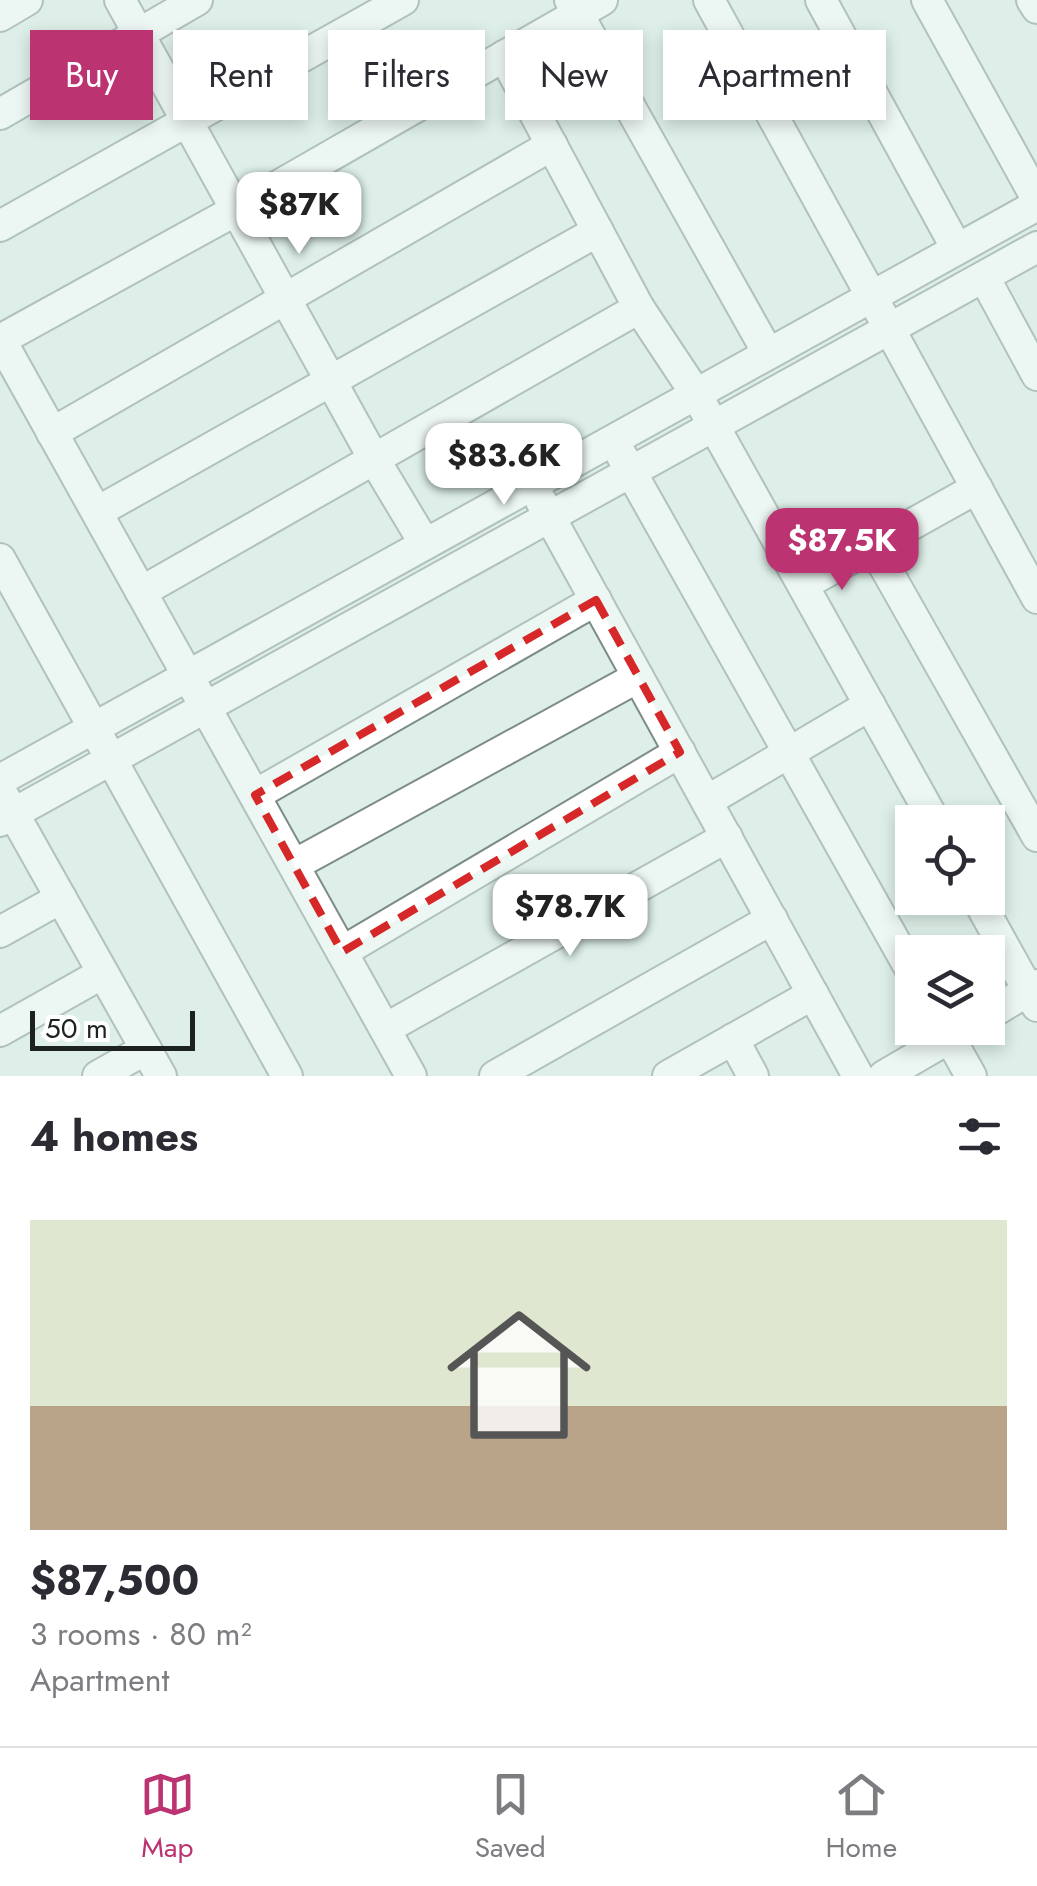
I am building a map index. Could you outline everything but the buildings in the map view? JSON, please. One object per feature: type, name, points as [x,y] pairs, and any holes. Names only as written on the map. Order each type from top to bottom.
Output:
[{"type":"street","points":[[0,16],[27,0]]},
{"type":"street","points":[[120,0],[137,30]]},
{"type":"street","points":[[144,30],[197,0]]},
{"type":"street","points":[[308,53],[403,0]]},
{"type":"street","points":[[709,0],[1037,598]]},
{"type":"street","points":[[821,0],[957,249]]},
{"type":"street","points":[[0,780],[1037,202],[928,0]]},
{"type":"street","points":[[1032,0],[1037,8]]},
{"type":"street","points":[[411,1076],[0,339],[238,209],[504,56],[583,5],[768,354]]},
{"type":"street","points":[[504,56],[640,308],[696,394],[926,805]]},
{"type":"street","points":[[153,58],[173,93]]},
{"type":"street","points":[[0,114],[30,97]]},
{"type":"street","points":[[0,226],[188,120],[374,459],[425,544]]},
{"type":"street","points":[[52,433],[552,145]]},
{"type":"street","points":[[97,512],[598,232]]},
{"type":"street","points":[[98,1076],[153,1063],[4,808],[111,759],[1037,248]]},
{"type":"street","points":[[984,277],[1037,375]]},
{"type":"street","points":[[141,592],[640,308]]},
{"type":"street","points":[[613,440],[895,942]]},
{"type":"street","points":[[532,485],[858,1076]]},
{"type":"street","points":[[803,585],[977,488]]},
{"type":"street","points":[[873,546],[1037,836]]},
{"type":"street","points":[[0,559],[287,1076]]},
{"type":"street","points":[[254,795],[596,600]]},
{"type":"street","points":[[294,865],[638,677]]},
{"type":"street","points":[[707,802],[870,705]]},
{"type":"street","points":[[342,952],[680,752]]},
{"type":"street","points":[[385,1029],[727,837]]},
{"type":"street","points":[[0,932],[60,898]]},
{"type":"street","points":[[986,915],[1034,994],[1005,1007]]},
{"type":"street","points":[[494,1076],[772,920]]},
{"type":"street","points":[[0,1030],[103,973]]},
{"type":"street","points":[[668,1076],[813,994]]},
{"type":"street","points":[[733,1039],[754,1076]]},
{"type":"street","points":[[884,1076],[932,1045]]},
{"type":"street","points":[[959,1045],[971,1076]]},
{"type":"highlighted area","points":[[596,600],[680,752],[342,952],[255,795]]}]
